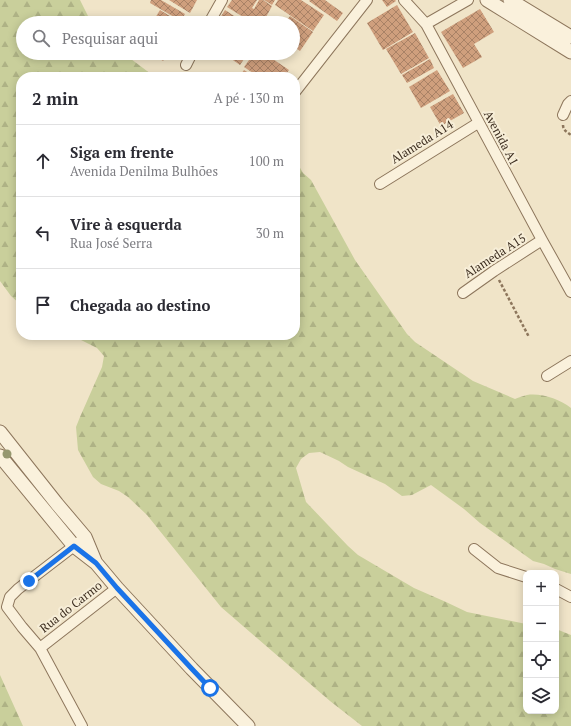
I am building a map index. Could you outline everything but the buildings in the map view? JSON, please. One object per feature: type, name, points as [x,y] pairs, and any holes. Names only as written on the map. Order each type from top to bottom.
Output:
[{"type":"street","points":[[213,16],[222,0]]},
{"type":"street","points":[[300,86],[366,0]]},
{"type":"street","name":"Avenida A1","points":[[404,0],[426,24],[478,123],[571,292]]},
{"type":"street","points":[[426,24],[468,0]]},
{"type":"street","points":[[487,0],[571,52]]},
{"type":"street","points":[[510,0],[571,37]]},
{"type":"street","points":[[186,65],[188,60]]},
{"type":"street","points":[[563,115],[571,101]]},
{"type":"street","name":"Alameda A14","points":[[380,184],[478,123]]},
{"type":"street","name":"Alameda A15","points":[[463,293],[542,240]]},
{"type":"street","points":[[546,376],[571,361]]},
{"type":"street","points":[[0,432],[85,537],[96,563]]},
{"type":"street","points":[[0,456],[74,546],[96,563],[117,588],[192,669],[248,726]]},
{"type":"street","points":[[82,726],[40,648],[7,607],[10,597],[85,537]]},
{"type":"street","points":[[474,549],[498,568],[523,576]]},
{"type":"street","name":"Rua do Carmo","points":[[40,648],[117,588]]},
{"type":"street","points":[[559,591],[571,597]]},
{"type":"path","points":[[494,271],[529,337]]},
{"type":"green space","points":[[0,0],[80,0],[88,16],[16,16],[16,60],[132,60],[148,72],[16,72],[16,300],[0,281]]},
{"type":"green space","points":[[300,168],[303,173],[311,180],[355,260],[407,334],[415,342],[473,381],[515,399],[527,395],[539,395],[556,399],[571,408],[571,574],[533,561],[431,485],[412,495],[402,496],[385,484],[320,452],[309,453],[301,459],[296,468],[306,502],[358,555],[414,588],[467,612],[523,623],[523,714],[559,714],[559,630],[571,635],[571,726],[362,726],[330,701],[221,607],[147,515],[128,497],[119,491],[101,484],[93,477],[78,450],[76,427],[102,367],[104,356],[97,348],[81,340],[300,340]]},
{"type":"green space","points":[[0,675],[23,726],[0,726]]},
{"type":"route","points":[[29,581],[74,546],[96,563],[117,588],[210,688]]}]
